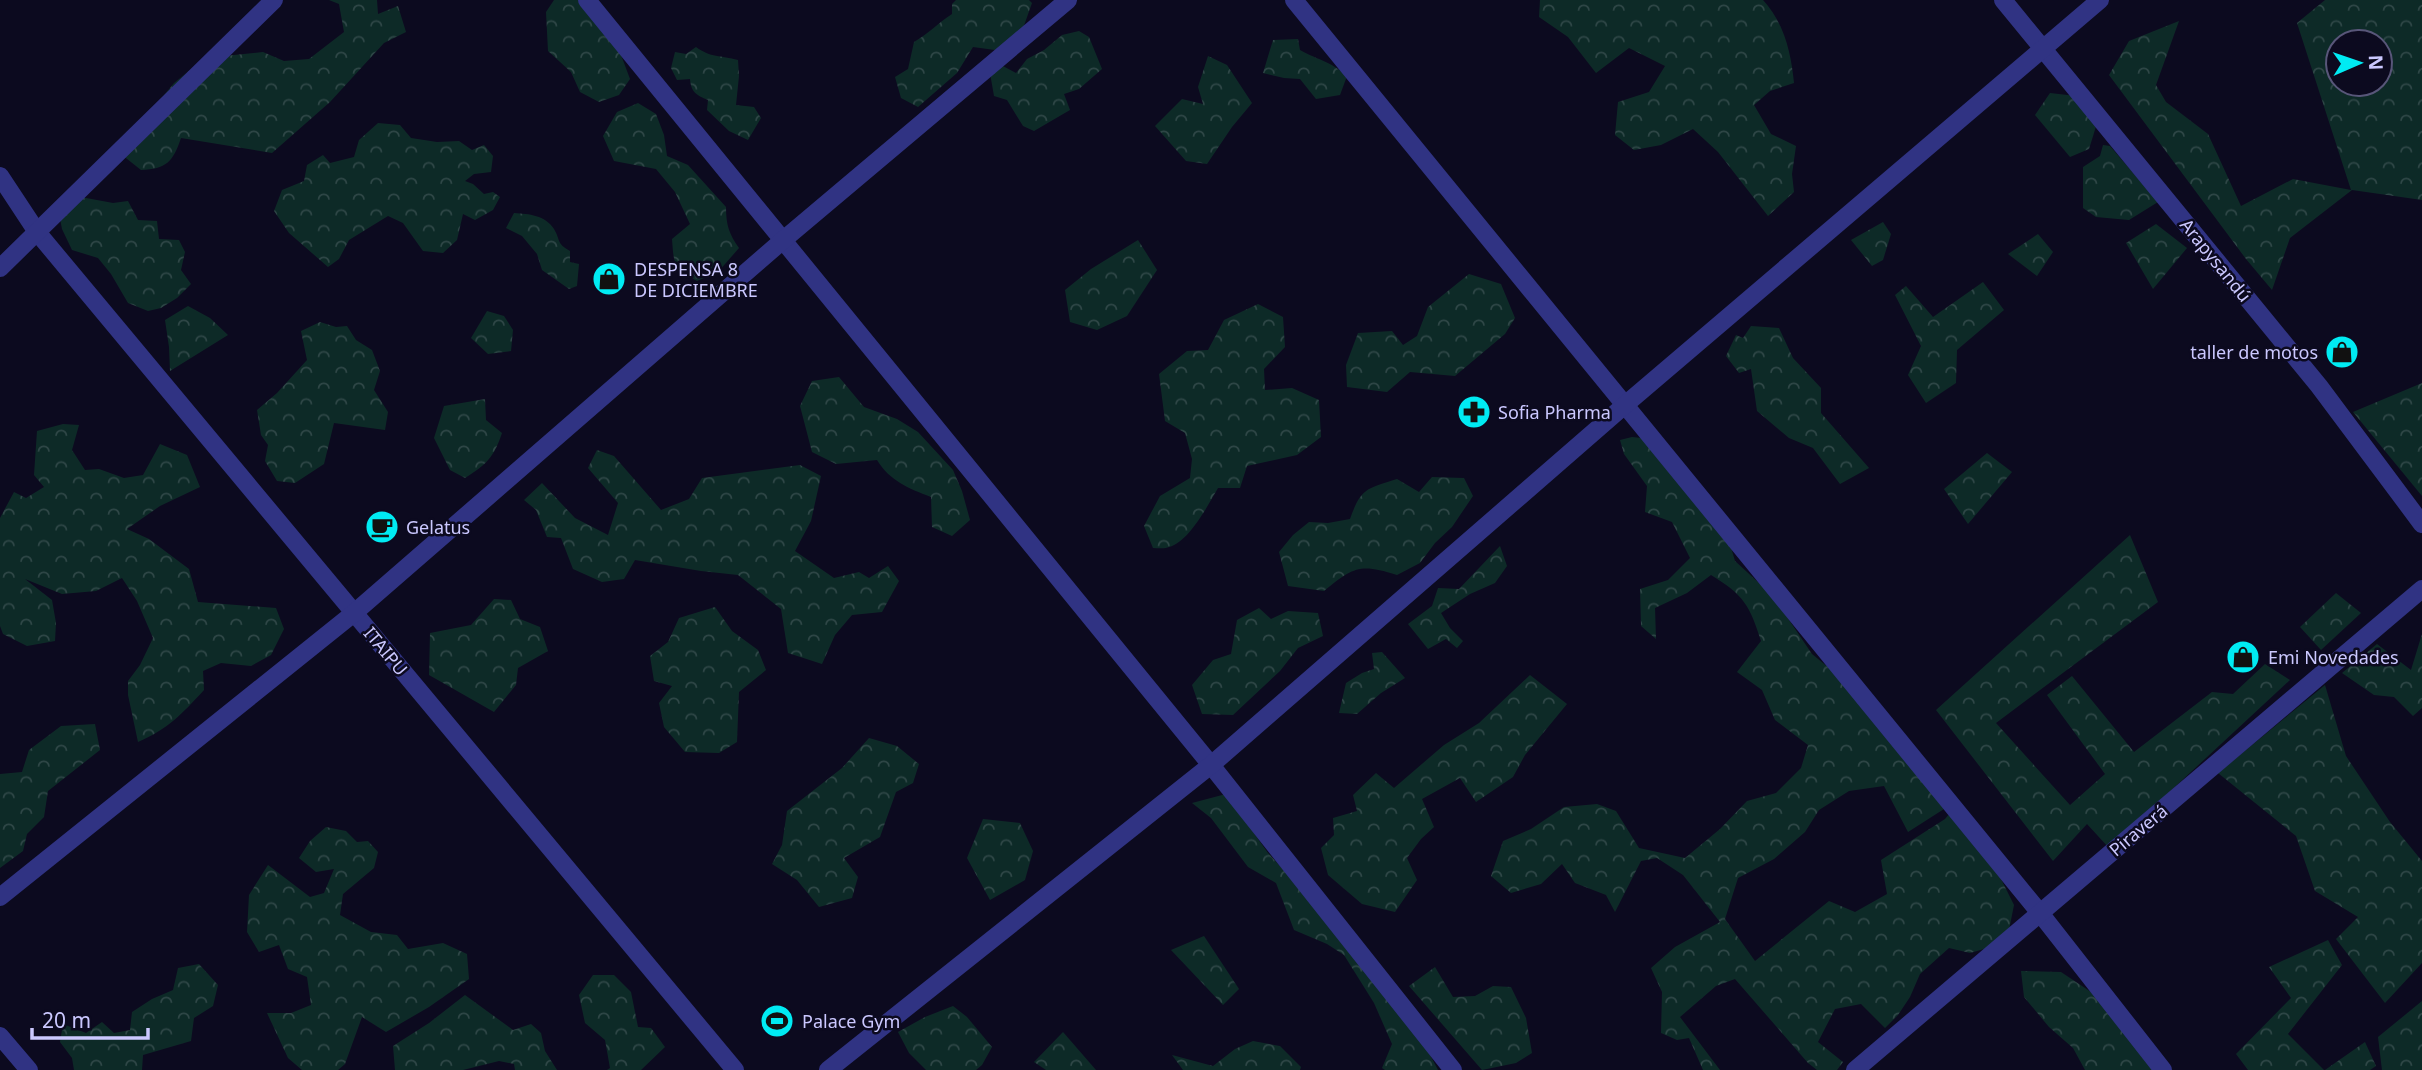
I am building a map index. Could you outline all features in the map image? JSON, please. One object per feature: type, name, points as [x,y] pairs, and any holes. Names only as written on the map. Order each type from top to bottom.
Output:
[{"type":"street","points":[[0,268],[274,0]]},
{"type":"street","points":[[587,0],[1211,765],[1453,1070]]},
{"type":"street","points":[[0,897],[354,613],[782,241],[1068,0]]},
{"type":"street","points":[[1294,0],[2040,913],[2163,1070]]},
{"type":"street","name":"Arapysandú","points":[[2003,0],[2319,386],[2422,524]]},
{"type":"street","points":[[828,1070],[1211,765],[1626,404],[2100,0]]},
{"type":"street","name":"ITAIPU","points":[[0,176],[37,232],[735,1070]]},
{"type":"street","name":"Piraverá","points":[[1855,1070],[2422,589]]},
{"type":"street","points":[[0,1036],[29,1070]]},
{"type":"green space","points":[[329,0],[377,0],[378,14],[398,6],[406,32],[384,43],[330,102],[272,153],[181,138],[167,163],[157,168],[141,170],[112,147],[129,138],[174,83],[205,58],[263,52],[284,61],[309,59],[344,32],[339,4]]},
{"type":"green space","points":[[554,0],[582,0],[615,39],[630,79],[619,95],[599,102],[580,92],[571,72],[548,51],[546,12]]},
{"type":"green space","points":[[956,0],[1029,0],[1032,3],[1021,34],[995,50],[973,47],[957,73],[918,107],[901,98],[895,77],[908,69],[914,42],[952,14],[952,4]]},
{"type":"green space","points":[[1540,0],[1763,0],[1776,18],[1785,38],[1794,83],[1770,91],[1754,105],[1771,134],[1796,146],[1792,174],[1794,192],[1768,216],[1718,152],[1693,129],[1661,145],[1634,150],[1615,135],[1618,102],[1649,92],[1665,66],[1629,48],[1596,73],[1568,37],[1539,17]]},
{"type":"green space","points":[[2325,0],[2422,0],[2422,200],[2352,190],[2290,238],[2272,290],[2109,75],[2129,41],[2179,21],[2156,85],[2166,102],[2208,134],[2241,206],[2293,179],[2351,190],[2297,23]]},
{"type":"green space","points":[[1079,31],[1089,37],[1102,69],[1079,89],[1064,94],[1070,110],[1034,131],[1023,126],[1007,100],[994,96],[990,73],[1001,65],[1016,73],[1027,59],[1044,50],[1062,35]]},
{"type":"green space","points":[[1298,39],[1300,50],[1330,64],[1347,76],[1340,95],[1316,99],[1300,79],[1263,73],[1273,40]]},
{"type":"green space","points":[[696,47],[711,55],[738,60],[736,105],[754,107],[761,118],[748,140],[729,131],[707,110],[708,100],[695,92],[690,79],[677,80],[671,68],[675,52],[686,54]]},
{"type":"green space","points":[[1208,56],[1227,65],[1252,103],[1207,164],[1186,161],[1155,126],[1182,99],[1203,104],[1198,87]]},
{"type":"green space","points":[[2050,93],[2076,96],[2098,120],[2089,149],[2070,157],[2035,115]]},
{"type":"green space","points":[[638,103],[656,114],[664,135],[667,156],[688,165],[726,207],[729,229],[739,248],[718,272],[697,281],[683,272],[674,260],[672,239],[690,224],[675,192],[656,169],[614,161],[603,136],[617,112]]},
{"type":"green space","points":[[378,123],[400,125],[411,138],[437,142],[459,141],[472,150],[484,145],[493,156],[491,172],[474,174],[465,181],[484,194],[493,192],[500,197],[493,210],[475,220],[463,214],[457,240],[443,253],[423,251],[403,223],[388,216],[349,240],[339,259],[328,267],[289,233],[274,211],[282,190],[304,181],[307,165],[323,155],[330,163],[354,157],[359,140]]},
{"type":"green space","points":[[2103,145],[2110,146],[2158,202],[2129,220],[2096,217],[2083,208],[2083,167],[2100,156]]},
{"type":"green space","points":[[70,195],[113,203],[128,201],[138,220],[157,221],[159,239],[179,240],[185,252],[181,270],[191,284],[177,298],[161,308],[148,311],[128,303],[98,258],[72,250],[62,229],[57,203]]},
{"type":"green space","points":[[514,213],[536,216],[550,224],[561,244],[570,251],[570,262],[579,264],[577,286],[569,289],[542,270],[537,254],[522,236],[506,228]]},
{"type":"green space","points":[[1883,222],[1891,234],[1883,260],[1872,266],[1851,240]]},
{"type":"green space","points":[[2156,224],[2187,248],[2153,289],[2126,243]]},
{"type":"green space","points":[[2038,234],[2053,252],[2037,276],[2008,254]]},
{"type":"green space","points":[[1138,240],[1157,270],[1127,316],[1097,330],[1070,322],[1065,290],[1091,269]]},
{"type":"green space","points":[[1469,274],[1501,284],[1515,318],[1505,334],[1455,376],[1410,372],[1387,392],[1347,387],[1346,365],[1358,333],[1392,331],[1403,345],[1417,336],[1428,307]]},
{"type":"green space","points":[[1983,282],[2004,310],[1957,350],[1956,383],[1926,403],[1908,375],[1921,346],[1895,295],[1906,286],[1933,317]]},
{"type":"green space","points":[[1258,304],[1283,317],[1285,347],[1264,369],[1265,390],[1292,388],[1319,400],[1321,437],[1297,455],[1247,466],[1240,488],[1218,488],[1184,538],[1167,548],[1153,548],[1144,526],[1160,496],[1190,478],[1192,459],[1185,433],[1165,421],[1159,374],[1187,351],[1208,350],[1224,320]]},
{"type":"green space","points":[[188,306],[210,318],[228,335],[170,371],[165,320]]},
{"type":"green space","points":[[487,311],[504,316],[513,330],[511,351],[488,354],[471,338]]},
{"type":"green space","points":[[320,322],[336,327],[347,326],[356,340],[372,350],[380,371],[374,390],[388,412],[385,430],[334,423],[324,464],[295,483],[277,481],[265,461],[268,445],[261,435],[257,410],[277,393],[307,360],[301,331]]},
{"type":"green space","points":[[1751,326],[1779,328],[1793,358],[1821,388],[1821,413],[1869,468],[1840,484],[1813,448],[1789,438],[1757,411],[1751,369],[1739,373],[1726,356],[1736,335],[1743,338]]},
{"type":"green space","points":[[839,377],[864,407],[897,419],[918,432],[953,470],[970,520],[952,536],[932,527],[931,497],[894,479],[877,460],[836,464],[812,452],[800,406],[812,381]]},
{"type":"green space","points":[[2422,383],[2422,496],[2353,412]]},
{"type":"green space","points":[[485,399],[486,420],[502,433],[489,459],[465,478],[450,470],[434,438],[444,406]]},
{"type":"green space","points":[[63,424],[79,425],[72,450],[85,470],[99,469],[124,478],[143,475],[160,444],[187,455],[200,487],[160,506],[127,529],[149,539],[189,569],[198,602],[276,608],[284,629],[271,655],[251,666],[221,663],[203,671],[204,690],[174,720],[138,742],[128,695],[128,681],[140,665],[153,638],[137,601],[122,578],[96,591],[62,594],[25,579],[52,600],[56,623],[55,641],[27,646],[3,634],[0,626],[0,518],[14,492],[26,498],[44,487],[34,475],[37,431]]},
{"type":"green space","points":[[1632,437],[1651,439],[1727,534],[1735,561],[1772,595],[1812,654],[1835,673],[1911,753],[1944,809],[1908,832],[1884,786],[1849,791],[1819,810],[1805,832],[1774,859],[1738,878],[1725,919],[1755,961],[1829,901],[1855,912],[1887,894],[1881,860],[1945,819],[1950,813],[1974,837],[2014,905],[2009,930],[1991,947],[1970,953],[1949,948],[1920,974],[1910,997],[1885,1028],[1861,1004],[1835,1009],[1818,1042],[1843,1062],[1837,1070],[1817,1070],[1808,1063],[1735,979],[1716,986],[1680,1017],[1720,1070],[1703,1070],[1689,1038],[1677,1040],[1661,1033],[1662,992],[1651,968],[1675,947],[1720,922],[1683,875],[1657,858],[1641,861],[1615,912],[1606,895],[1575,883],[1562,864],[1541,884],[1511,893],[1491,876],[1503,841],[1531,829],[1564,807],[1597,804],[1616,811],[1639,848],[1685,858],[1720,829],[1747,801],[1776,793],[1801,768],[1808,745],[1775,720],[1762,690],[1737,672],[1761,641],[1749,610],[1738,595],[1711,575],[1687,593],[1655,608],[1656,639],[1641,626],[1640,589],[1668,580],[1690,558],[1672,522],[1645,512],[1647,486],[1624,454],[1620,440]]},
{"type":"green space","points":[[597,450],[614,456],[661,510],[689,499],[702,478],[800,465],[821,476],[811,521],[795,551],[834,578],[859,572],[869,578],[888,566],[899,581],[882,612],[852,615],[835,635],[822,664],[788,653],[781,609],[738,575],[635,560],[624,579],[602,582],[573,569],[561,538],[547,537],[536,510],[524,500],[542,483],[575,518],[608,535],[618,503],[588,468]]},
{"type":"green space","points":[[1987,453],[2012,472],[1968,524],[1944,489]]},
{"type":"green space","points":[[1432,477],[1464,478],[1473,496],[1452,527],[1420,563],[1397,575],[1365,568],[1350,572],[1324,591],[1288,586],[1279,552],[1293,535],[1309,522],[1328,523],[1350,519],[1362,495],[1371,488],[1397,479],[1419,492]]},
{"type":"green space","points":[[2130,535],[2158,602],[1996,723],[2070,805],[2105,774],[2047,695],[2072,676],[2134,752],[2212,692],[2233,694],[2265,664],[2290,680],[2109,848],[2087,824],[2053,861],[1936,710]]},
{"type":"green space","points":[[1500,546],[1507,566],[1495,583],[1470,594],[1441,613],[1450,628],[1463,641],[1457,648],[1446,639],[1428,649],[1408,624],[1432,606],[1438,588],[1459,589]]},
{"type":"green space","points":[[2336,593],[2361,613],[2321,650],[2300,627]]},
{"type":"green space","points":[[494,599],[511,600],[520,619],[540,627],[548,651],[518,668],[516,685],[494,712],[429,675],[430,633],[471,625]]},
{"type":"green space","points":[[715,607],[732,631],[758,650],[766,670],[739,692],[737,742],[719,753],[685,752],[664,727],[659,703],[672,686],[654,681],[650,656],[668,642],[679,618]]},
{"type":"green space","points":[[1259,608],[1271,619],[1288,611],[1318,613],[1323,636],[1298,648],[1280,671],[1233,715],[1202,714],[1192,685],[1213,660],[1231,654],[1237,620]]},
{"type":"green space","points":[[2422,634],[2422,708],[2413,716],[2394,697],[2374,695],[2342,673],[2377,644],[2411,670]]},
{"type":"green space","points":[[1382,652],[1405,678],[1381,693],[1357,714],[1339,713],[1346,683],[1374,669],[1372,653]]},
{"type":"green space","points":[[1530,675],[1567,704],[1525,755],[1513,777],[1476,802],[1460,778],[1422,799],[1434,827],[1407,858],[1417,880],[1395,912],[1362,904],[1328,875],[1321,848],[1334,835],[1333,818],[1357,811],[1353,795],[1376,773],[1394,788],[1444,745],[1479,723]]},
{"type":"green space","points":[[2325,685],[2346,756],[2390,822],[2422,861],[2422,963],[2385,1003],[2336,939],[2358,917],[2315,891],[2296,836],[2218,773]]},
{"type":"green space","points":[[95,724],[100,750],[48,791],[44,817],[27,834],[23,851],[0,868],[0,774],[22,772],[29,750],[61,726]]},
{"type":"green space","points":[[869,738],[897,746],[919,764],[913,783],[896,792],[880,837],[844,858],[858,877],[852,898],[819,907],[797,880],[772,864],[782,845],[787,811],[842,768]]},
{"type":"green space","points":[[1226,794],[1268,853],[1302,890],[1420,1036],[1438,1070],[1382,1068],[1392,1044],[1374,1003],[1344,955],[1327,944],[1294,930],[1276,883],[1248,867],[1211,818],[1192,803]]},
{"type":"green space","points":[[983,819],[1020,823],[1033,851],[1025,880],[990,900],[967,858]]},
{"type":"green space","points":[[326,827],[346,831],[357,842],[368,841],[378,852],[374,868],[343,894],[340,915],[371,932],[397,935],[408,949],[443,943],[467,954],[469,979],[386,1032],[362,1017],[345,1064],[338,1070],[302,1070],[288,1058],[267,1013],[291,1013],[311,1005],[307,977],[288,969],[279,945],[259,952],[247,932],[249,895],[268,865],[310,897],[324,893],[334,869],[316,872],[299,858],[310,841]]},
{"type":"green space","points":[[1204,936],[1239,989],[1223,1005],[1171,950]]},
{"type":"green space","points":[[2328,940],[2342,965],[2288,1034],[2324,1070],[2248,1070],[2236,1054],[2291,998],[2269,967]]},
{"type":"green space","points":[[199,964],[218,985],[213,1006],[194,1018],[191,1041],[143,1055],[142,1070],[74,1070],[72,1058],[60,1042],[63,1024],[86,1033],[102,1022],[114,1033],[130,1030],[132,1012],[173,990],[178,968]]},
{"type":"green space","points":[[1435,967],[1453,997],[1475,996],[1493,986],[1511,987],[1526,1018],[1532,1053],[1516,1063],[1482,1070],[1409,986]]},
{"type":"green space","points":[[2021,971],[2061,972],[2097,996],[2160,1070],[2085,1070],[2073,1048],[2049,1027],[2024,997]]},
{"type":"green space","points":[[593,975],[614,975],[631,992],[638,1027],[651,1028],[665,1047],[641,1070],[607,1070],[610,1068],[605,1040],[585,1023],[579,995]]},
{"type":"green space","points":[[465,995],[513,1030],[531,1024],[541,1033],[545,1051],[557,1070],[515,1070],[514,1064],[499,1061],[463,1070],[395,1070],[393,1046]]},
{"type":"green space","points":[[2422,1001],[2422,1070],[2382,1070],[2378,1037]]},
{"type":"green space","points":[[953,1006],[967,1017],[992,1047],[976,1070],[926,1070],[909,1053],[898,1032]]},
{"type":"green space","points":[[1063,1032],[1096,1070],[1046,1070],[1034,1062]]},
{"type":"green space","points":[[1253,1041],[1280,1046],[1301,1067],[1300,1070],[1183,1070],[1172,1055],[1213,1066],[1235,1049]]},
{"type":"green space","points":[[2365,1042],[2376,1066],[2370,1070],[2325,1070]]},
{"type":"place","name":"DESPENSA 8 DE DICIEMBRE","points":[[609,279]]},
{"type":"place","name":"taller de motos","points":[[2342,352]]},
{"type":"place","name":"Sofia Pharma","points":[[1474,412]]},
{"type":"place","name":"Gelatus","points":[[382,527]]},
{"type":"place","name":"Emi Novedades","points":[[2243,657]]},
{"type":"place","name":"Palace Gym","points":[[777,1021]]}]
